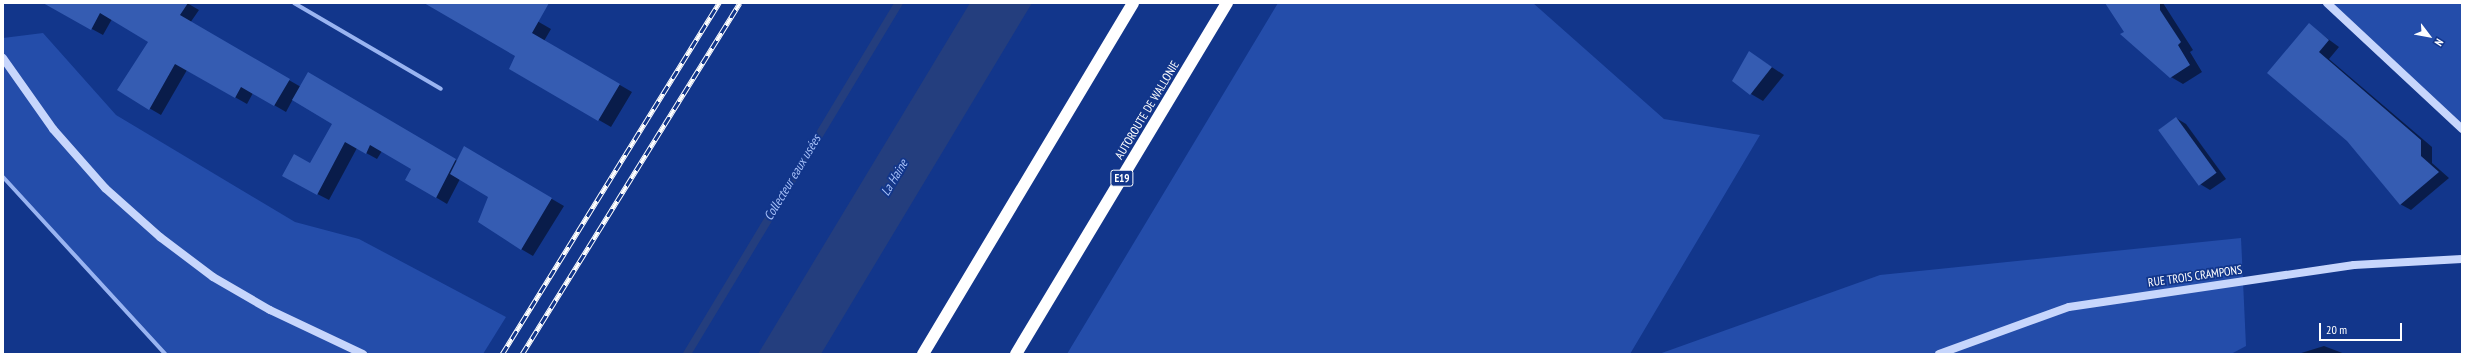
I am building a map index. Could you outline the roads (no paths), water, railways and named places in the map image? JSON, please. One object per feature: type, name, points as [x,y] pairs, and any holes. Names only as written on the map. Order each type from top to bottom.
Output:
[{"type":"highway","points":[[923,354],[1133,3]]},
{"type":"highway","name":"AUTOROUTE DE WALLONIE","points":[[1016,354],[1227,3]]},
{"type":"street","points":[[294,3],[441,89]]},
{"type":"street","points":[[2327,3],[2462,129]]},
{"type":"street","points":[[3,58],[53,129],[89,170],[160,237],[213,277],[270,310],[363,354]]},
{"type":"street","points":[[3,177],[164,354]]},
{"type":"street","name":"RUE TROIS CRAMPONS","points":[[1939,354],[2069,307],[2354,265],[2462,259]]},
{"type":"water","name":"La Haine","points":[[970,3],[1032,3],[821,354],[758,354]]},
{"type":"waterway","name":"Collecteur eaux usées","points":[[687,354],[899,3]]},
{"type":"railway","points":[[502,354],[719,3]]},
{"type":"railway","points":[[522,354],[740,3]]}]
